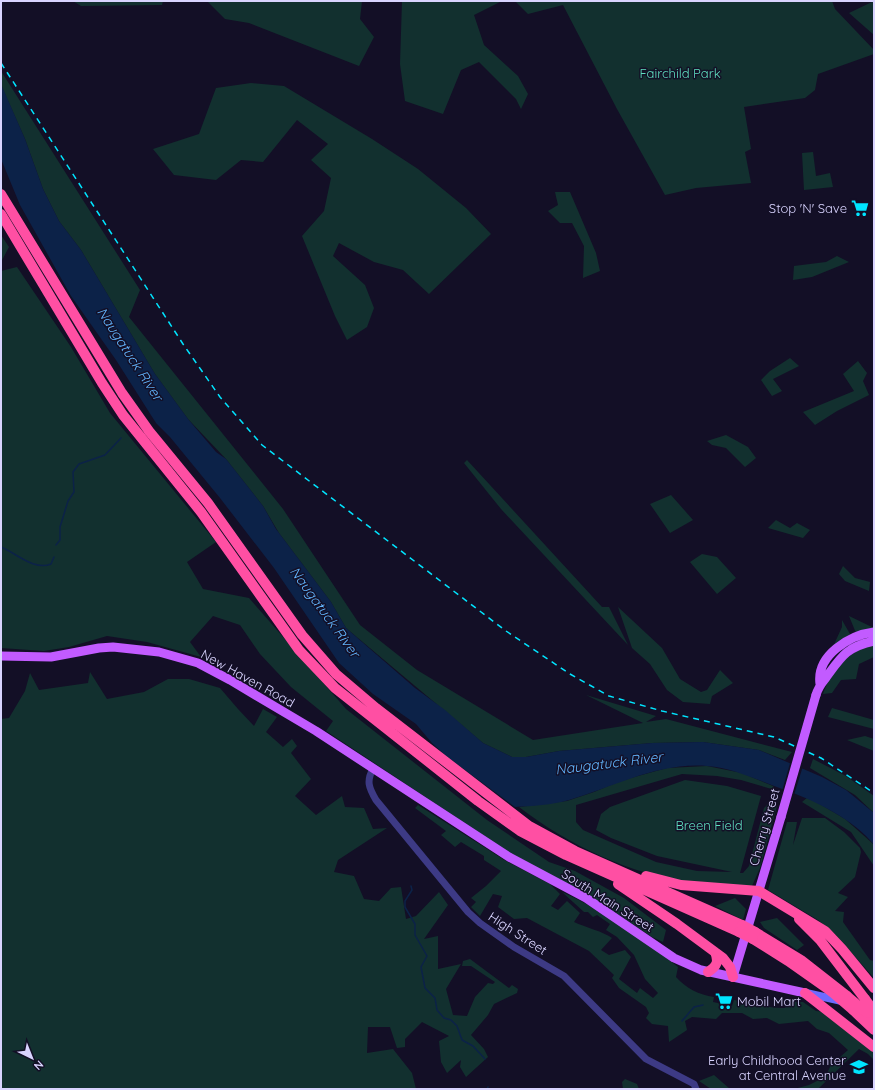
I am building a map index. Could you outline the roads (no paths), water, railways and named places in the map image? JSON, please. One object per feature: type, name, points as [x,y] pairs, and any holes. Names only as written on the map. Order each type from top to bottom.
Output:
[{"type":"highway","points":[[1,194],[122,394],[149,431],[208,503],[313,649],[349,686],[501,805],[544,835],[801,960],[847,996],[872,1013]]},
{"type":"highway","points":[[1,214],[112,398],[144,442],[201,512],[289,636],[310,663],[348,699],[492,812],[535,840],[589,865],[740,929]]},
{"type":"highway","points":[[575,851],[670,883],[758,891],[825,931],[839,945],[874,988]]},
{"type":"highway","points":[[589,865],[636,895],[715,952],[727,962],[733,977]]},
{"type":"highway","points":[[786,907],[820,940],[865,1000],[872,1013]]},
{"type":"highway","points":[[754,936],[832,992],[874,1030]]},
{"type":"highway","points":[[708,972],[716,965],[718,961],[715,952]]},
{"type":"highway","points":[[805,993],[874,1047]]},
{"type":"main road","name":"Cherry Street","points":[[820,684],[819,678],[824,663],[837,648],[855,637],[874,632]]},
{"type":"main road","name":"Cherry Street","points":[[733,977],[820,684],[844,654],[858,645],[874,641]]},
{"type":"main road","name":"New Haven Road","points":[[1,656],[51,657],[99,648],[113,648],[147,650],[178,657],[198,663],[216,672],[354,755]]},
{"type":"main road","name":"South Main Street","points":[[354,755],[509,858],[586,898],[674,958],[708,972],[805,993],[872,1013]]},
{"type":"street","name":"High Street","points":[[374,769],[369,776],[368,783],[376,800],[468,912],[480,923],[514,947],[564,976],[646,1059],[695,1087]]},
{"type":"water","name":"Naugatuck River","points":[[1,84],[25,139],[43,189],[59,221],[81,250],[155,374],[188,419],[216,452],[226,459],[263,506],[276,529],[331,602],[346,628],[415,688],[445,710],[483,743],[512,757],[526,757],[559,751],[652,743],[703,742],[759,750],[822,777],[846,790],[874,813],[874,845],[856,827],[821,805],[737,772],[717,767],[689,766],[671,768],[636,777],[562,802],[515,807],[446,756],[432,743],[416,724],[373,694],[339,663],[274,568],[220,498],[170,437],[156,423],[116,360],[71,296],[20,205],[1,159]]},
{"type":"waterway","points":[[56,545],[60,540],[60,527],[68,501],[74,492],[73,472],[79,464],[105,455],[121,438]]},
{"type":"waterway","points":[[1,547],[38,565],[45,566],[51,564],[54,557]]},
{"type":"waterway","points":[[411,886],[412,890],[405,901],[405,907],[415,924],[415,935],[427,956],[421,967],[425,988],[435,998],[437,1010],[444,1018],[451,1020],[457,1026],[462,1040],[473,1046],[485,1059]]},
{"type":"waterway","points":[[682,1021],[694,1007],[703,1005]]},
{"type":"railway","points":[[1,63],[183,344],[220,397],[262,445],[506,631],[570,674],[609,696],[662,711],[774,737],[821,758],[874,793]]},
{"type":"place","name":"Stop 'N' Save","points":[[860,208]]},
{"type":"place","name":"Mobil Mart","points":[[724,1001]]},
{"type":"place","name":"Early Childhood Center at Central Avenue","points":[[859,1067]]},
{"type":"park label","name":"Fairchild Park","points":[[680,73]]},
{"type":"park label","name":"Breen Field","points":[[709,825]]}]
